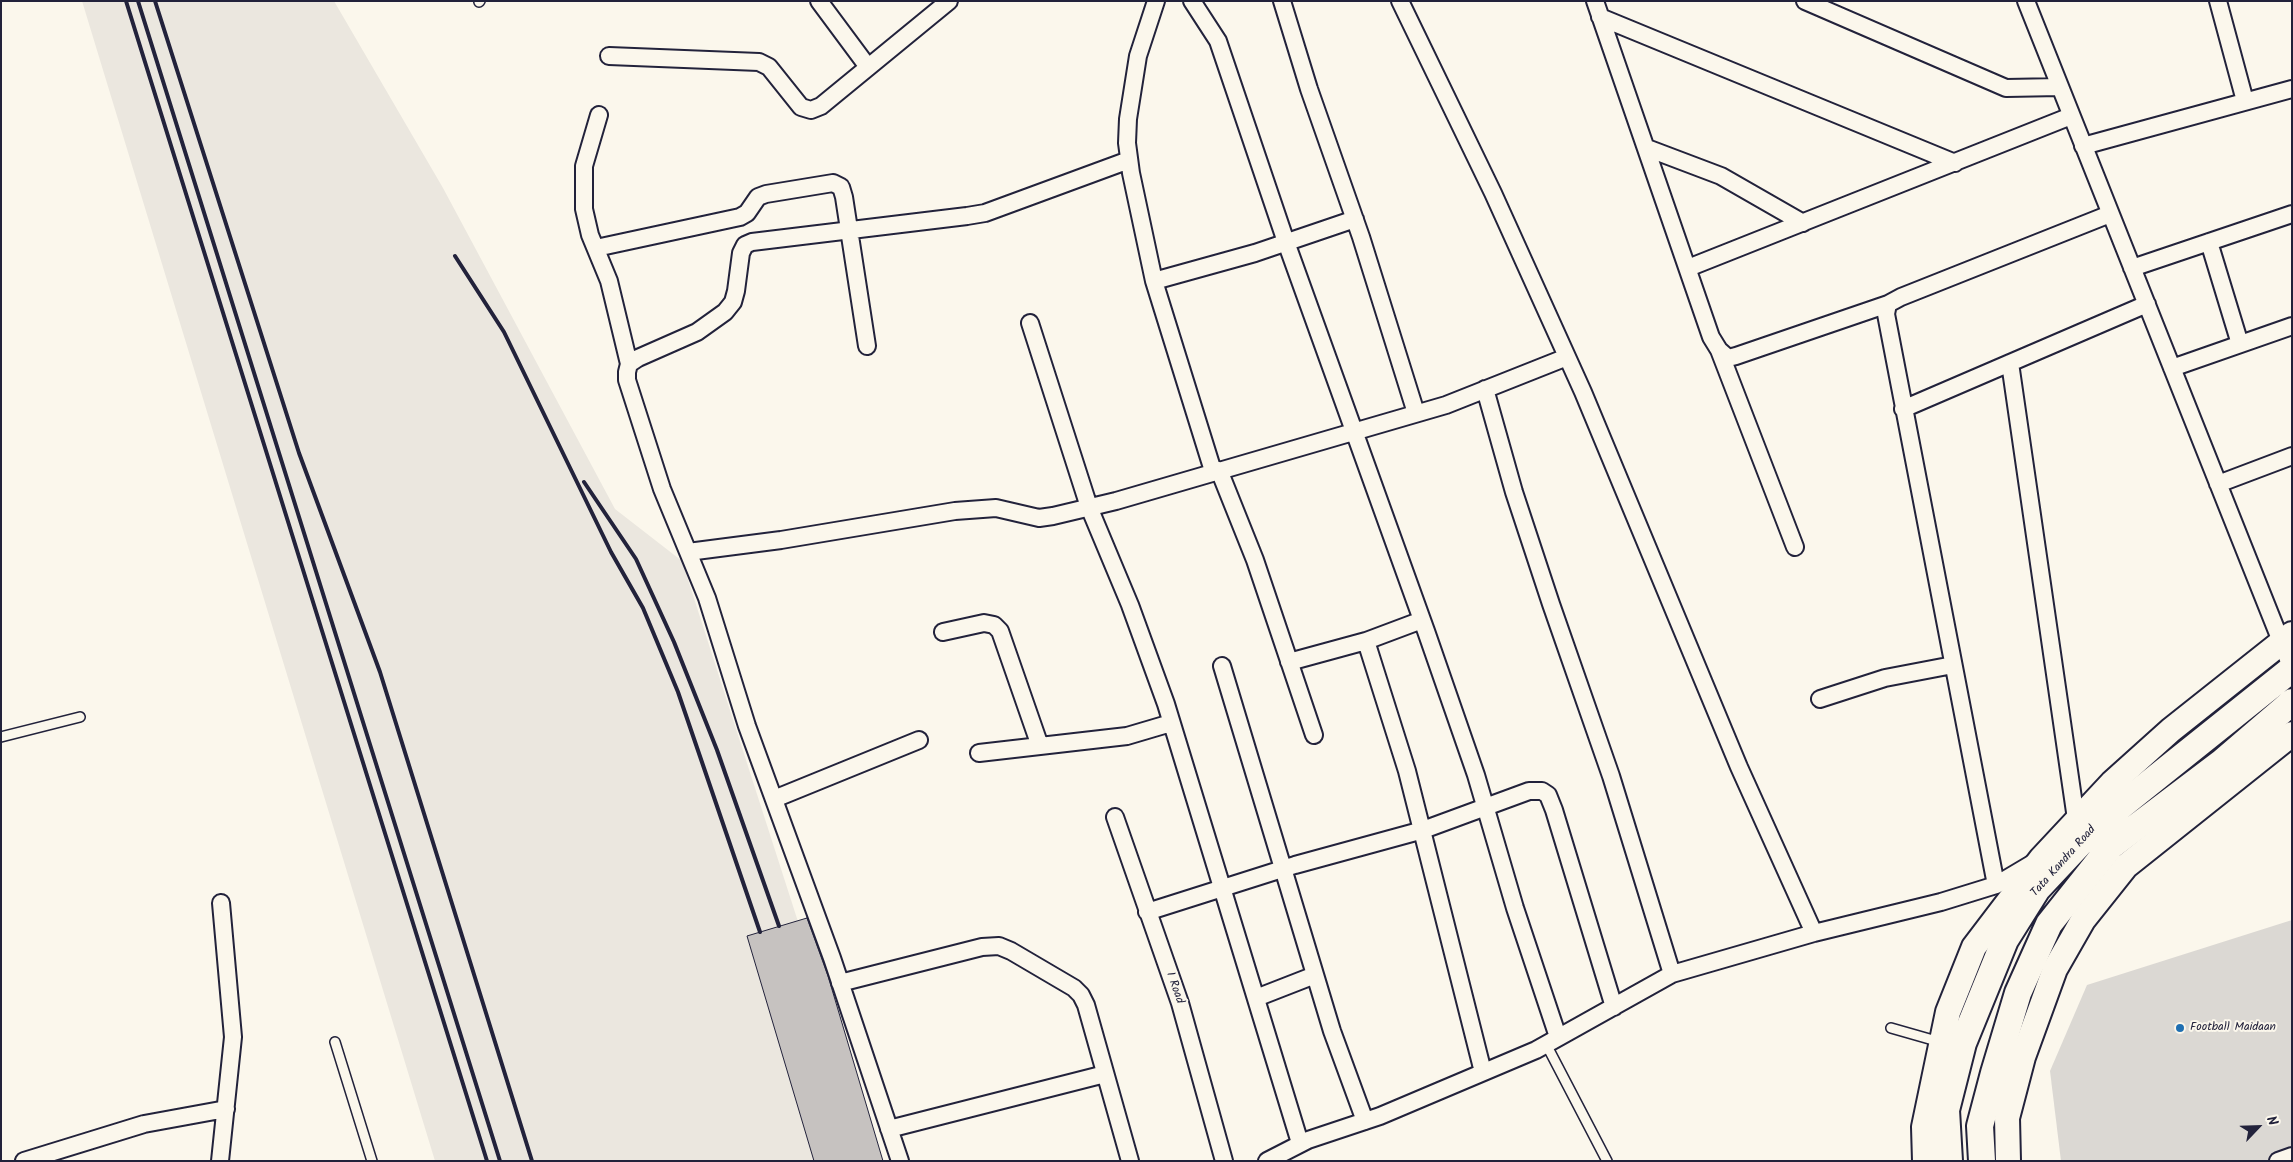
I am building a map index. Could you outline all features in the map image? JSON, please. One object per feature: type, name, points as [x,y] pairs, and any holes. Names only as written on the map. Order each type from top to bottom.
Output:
[{"type":"main road","name":"Tata Kandra Road","points":[[1949,1161],[1946,1110],[1952,1043],[2005,940],[2037,889],[2087,822],[2292,669]]},
{"type":"main road","name":"Tata Kandra Road","points":[[1982,1161],[1980,1126],[1994,1073],[2018,993],[2050,924],[2111,846],[2222,762],[2292,702]]},
{"type":"street","points":[[819,1],[868,67]]},
{"type":"street","points":[[609,56],[759,62],[769,67],[801,107],[811,110],[821,106],[949,1]]},
{"type":"street","points":[[1156,1],[1138,56],[1128,118],[1127,143],[1154,281],[1216,471],[1255,560],[1314,735]]},
{"type":"street","points":[[1192,1],[1218,41],[1286,242],[1422,620],[1485,806],[1552,1041]]},
{"type":"street","points":[[1282,1],[1309,89],[1355,219],[1416,413]]},
{"type":"street","points":[[1400,1],[1493,193],[1568,357],[1739,767],[1814,933]]},
{"type":"street","points":[[1595,1],[1711,337],[1719,350],[1795,547]]},
{"type":"street","points":[[1804,1],[2006,88],[2060,87]]},
{"type":"street","points":[[2026,1],[2218,484],[2287,639],[2292,669]]},
{"type":"street","points":[[2218,1],[2245,101]]},
{"type":"street","points":[[1600,17],[1955,163]]},
{"type":"street","points":[[2083,146],[2292,89]]},
{"type":"street","points":[[599,114],[582,179],[586,222],[609,281],[630,364]]},
{"type":"street","points":[[1688,268],[2071,116]]},
{"type":"street","points":[[1647,148],[1720,176],[1803,223]]},
{"type":"street","points":[[900,1161],[840,983],[748,726],[707,598],[662,489],[627,380],[627,372],[630,364],[638,358],[697,332],[725,312],[733,302],[736,292],[745,245],[752,242],[942,220],[985,212],[1129,160]]},
{"type":"street","points":[[596,248],[740,217],[747,212],[758,197],[766,194],[833,183],[841,187],[844,197],[867,346]]},
{"type":"street","points":[[1719,350],[1728,358],[1736,356],[1888,304],[2110,214]]},
{"type":"street","points":[[2132,268],[2292,214]]},
{"type":"street","points":[[1154,281],[1286,242],[1355,219]]},
{"type":"street","points":[[2209,242],[2240,344]]},
{"type":"street","points":[[1888,304],[1886,314],[1903,409],[1996,885]]},
{"type":"street","points":[[1903,409],[2147,304]]},
{"type":"street","points":[[1030,323],[1089,507],[1130,605],[1171,723],[1300,1144]]},
{"type":"street","points":[[2172,368],[2292,326]]},
{"type":"street","points":[[688,552],[780,540],[955,511],[996,508],[1038,518],[1089,507],[1446,404],[1568,357]]},
{"type":"street","points":[[2010,363],[2087,822]]},
{"type":"street","points":[[1485,389],[1514,492],[1550,604],[1611,776],[1672,974]]},
{"type":"street","points":[[2218,484],[2292,456]]},
{"type":"street","points":[[1289,662],[1366,641],[1422,620]]},
{"type":"street","points":[[943,632],[984,622],[1000,631],[1040,746]]},
{"type":"street","points":[[1267,1161],[1300,1144],[1365,1121],[1552,1041],[1672,974],[1814,933],[1941,902],[1996,885],[2041,859],[2087,822],[2112,783],[2171,730],[2287,639]]},
{"type":"street","points":[[1366,641],[1407,771],[1483,1072]]},
{"type":"street","points":[[1820,699],[1885,678],[1952,665]]},
{"type":"street","points":[[1222,666],[1332,1031],[1365,1121]]},
{"type":"street","points":[[979,752],[1127,736],[1171,723]]},
{"type":"street","points":[[2008,1161],[2006,1118],[2023,1057],[2054,969],[2083,920],[2126,866],[2292,734]]},
{"type":"street","points":[[774,799],[919,740]]},
{"type":"street","points":[[1147,912],[1283,869],[1423,830],[1529,791],[1542,791],[1548,795],[1614,1007]]},
{"type":"street","name":"I Road","points":[[1115,817],[1180,1002],[1224,1161]]},
{"type":"street","points":[[1925,1161],[1924,1128],[1952,1043],[1948,1012],[1974,947],[2041,859]]},
{"type":"street","points":[[220,1161],[233,1037],[221,903]]},
{"type":"street","points":[[840,983],[982,948],[999,946],[1011,951],[1074,988],[1081,994],[1130,1161]]},
{"type":"street","points":[[1256,998],[1315,975]]},
{"type":"street","points":[[889,1130],[1105,1074]]},
{"type":"street","points":[[24,1161],[144,1124],[226,1109]]},
{"type":"street","points":[[2278,1161],[2292,1156]]},
{"type":"lane","points":[[1,737],[80,717]]},
{"type":"lane","points":[[1891,1028],[1952,1043]]},
{"type":"lane","points":[[1552,1041],[1607,1161]]},
{"type":"lane","points":[[335,1042],[372,1161]]},
{"type":"shaded area","points":[[82,1],[334,1],[443,188],[615,509],[682,561],[875,1161],[435,1161]]},
{"type":"shaded area","name":"Football Maidaan","points":[[2292,920],[2292,1156],[2278,1161],[2061,1161],[2050,1071],[2087,985]]},
{"type":"building","points":[[807,918],[828,976],[883,1161],[814,1161],[747,936]]},
{"type":"railway","points":[[126,1],[487,1161]]},
{"type":"railway","points":[[138,1],[500,1161]]},
{"type":"railway","points":[[155,1],[299,453],[380,672],[532,1161]]},
{"type":"railway","points":[[455,256],[504,332],[611,552],[643,608],[678,692],[760,932]]},
{"type":"railway","points":[[584,482],[636,559],[674,642],[717,750],[779,926]]},
{"type":"place","name":"Football Maidaan","points":[[2180,1028]]}]
